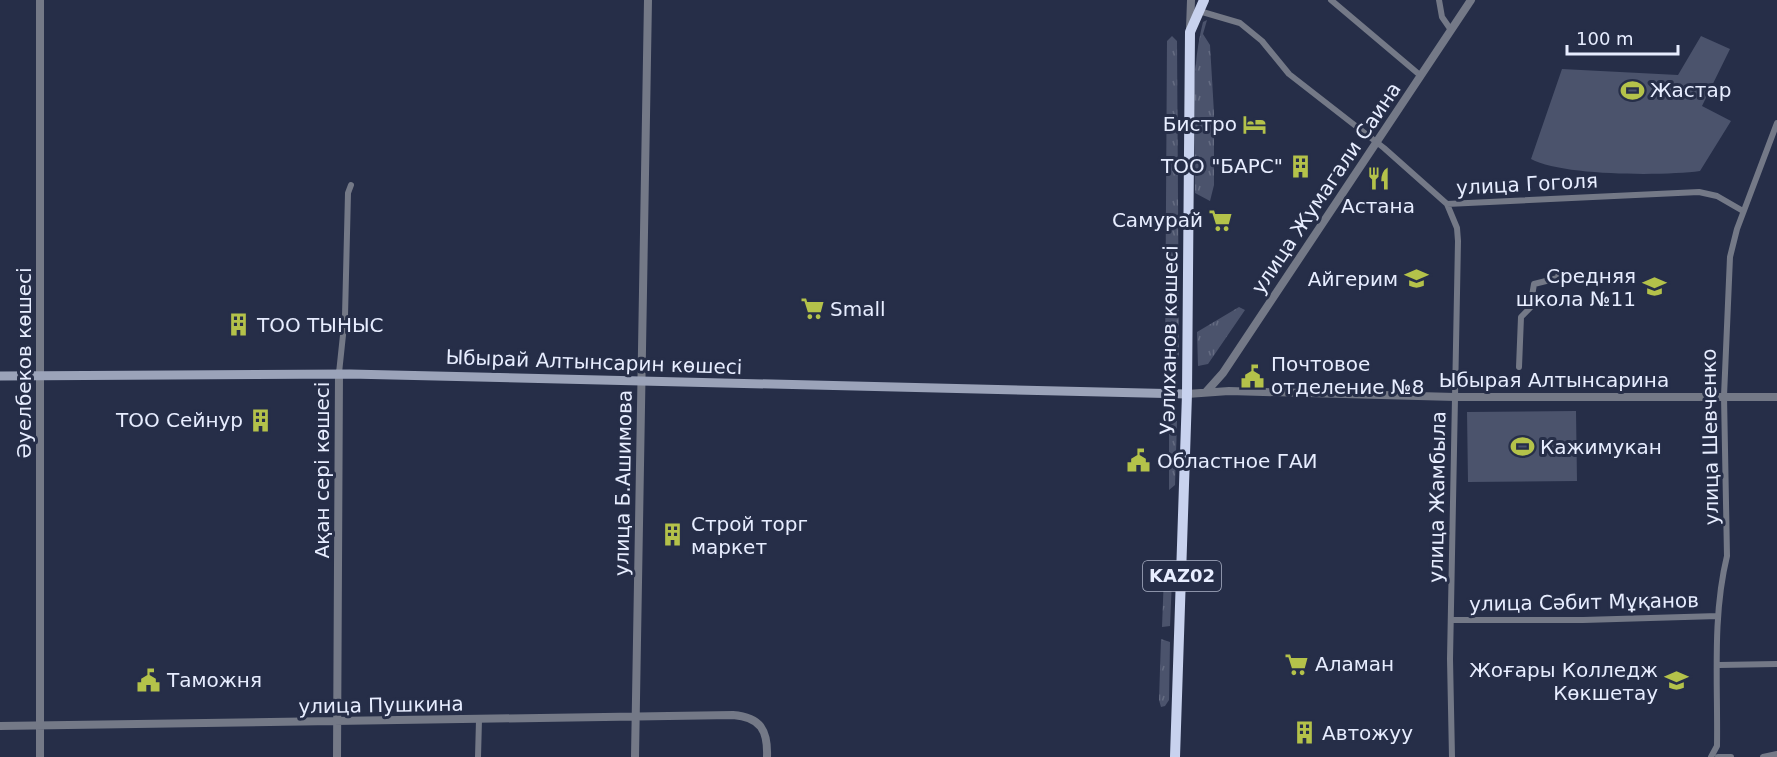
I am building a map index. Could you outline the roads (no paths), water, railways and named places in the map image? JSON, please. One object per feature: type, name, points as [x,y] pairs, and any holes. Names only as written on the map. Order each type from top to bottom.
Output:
[{"type":"highway","name":"Уәлиханов көшесі","points":[[1175,757],[1187,394],[1190,32],[1204,0]]},
{"type":"main road","name":"Ыбырай Алтынсарин көшесі","points":[[0,376],[339,374],[1187,394]]},
{"type":"street","name":"Әуелбеков көшесі","points":[[40,0],[40,757]]},
{"type":"street","name":"улица Б.Ашимова","points":[[635,757],[648,0]]},
{"type":"street","name":"Уәлиханов көшесі","points":[[1190,32],[1191,0]]},
{"type":"street","points":[[1331,0],[1421,76]]},
{"type":"street","points":[[1439,0],[1442,17],[1451,30]]},
{"type":"street","name":"улица Жумагали Саина","points":[[1206,392],[1222,373],[1472,0]]},
{"type":"street","name":"улица Гоголя","points":[[1198,10],[1240,23],[1262,41],[1289,74],[1447,204],[1699,192],[1717,196],[1743,211]]},
{"type":"street","name":"улица Шевченко","points":[[1711,757],[1718,746],[1718,616],[1721,581],[1727,556],[1724,396],[1730,257],[1743,211],[1777,123]]},
{"type":"street","name":"Ақан сері көшесі","points":[[338,757],[339,374],[345,316],[348,193],[351,185]]},
{"type":"street","name":"улица Жамбыла","points":[[1447,204],[1457,228],[1458,241],[1451,620],[1452,757]]},
{"type":"street","points":[[1518,367],[1521,317],[1530,308],[1534,284],[1558,278],[1558,272]]},
{"type":"street","name":"Ыбырая Алтынсарина","points":[[1187,394],[1206,392],[1455,398],[1777,397]]},
{"type":"street","name":"улица Сәбит Мұқанов","points":[[1451,620],[1583,620],[1718,616]]},
{"type":"street","points":[[1719,664],[1777,664]]},
{"type":"street","name":"улица Пушкина","points":[[0,726],[338,723],[635,715],[743,716],[760,723],[767,737],[767,757]]},
{"type":"street","points":[[478,757],[479,720]]},
{"type":"street","points":[[1762,757],[1777,754]]},
{"type":"street","points":[[1718,757],[1731,757]]},
{"type":"place","name":"Жастар","points":[[1632,90]]},
{"type":"place","name":"Бистро","points":[[1255,124]]},
{"type":"place","name":"ТОО \"БАРС\"","points":[[1301,166]]},
{"type":"place","name":"Астана","points":[[1378,179]]},
{"type":"place","name":"Самурай","points":[[1221,220]]},
{"type":"place","name":"Айгерим","points":[[1416,279]]},
{"type":"place","name":"Средняя школа №11","points":[[1654,287]]},
{"type":"place","name":"Small","points":[[812,309]]},
{"type":"place","name":"ТОО ТЫНЫС","points":[[239,325]]},
{"type":"place","name":"Почтовое отделение №8","points":[[1253,376]]},
{"type":"place","name":"ТОО Сейнур","points":[[261,420]]},
{"type":"place","name":"Кажимукан","points":[[1522,447]]},
{"type":"place","name":"Областное ГАИ","points":[[1139,461]]},
{"type":"place","name":"Строй торг маркет","points":[[673,535]]},
{"type":"place","name":"Аламан","points":[[1297,664]]},
{"type":"place","name":"Таможня","points":[[149,680]]},
{"type":"place","name":"Жоғары Колледж Көкшетау","points":[[1676,681]]},
{"type":"place","name":"Автожуу","points":[[1304,733]]}]
